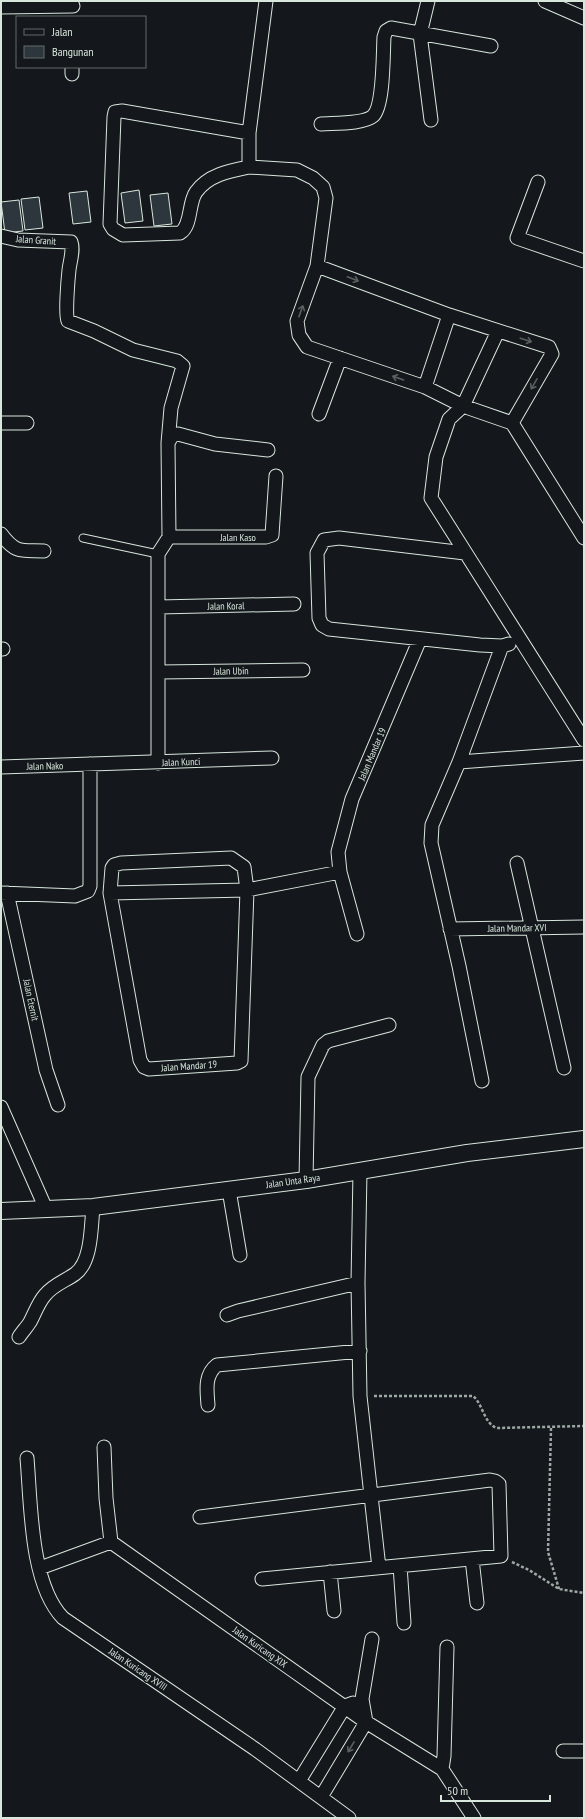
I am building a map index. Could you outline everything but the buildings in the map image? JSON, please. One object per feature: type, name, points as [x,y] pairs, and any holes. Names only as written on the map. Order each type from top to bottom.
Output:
[{"type":"street","points":[[249,167],[249,133],[266,1]]},
{"type":"street","points":[[428,1],[420,34],[431,120]]},
{"type":"street","points":[[551,2],[584,18]]},
{"type":"street","points":[[1,7],[73,8]]},
{"type":"street","points":[[321,124],[361,121],[373,117],[376,112],[381,93],[384,37],[386,31],[391,28],[491,46]]},
{"type":"street","points":[[249,133],[122,111],[115,112],[110,224],[113,229],[123,235],[180,233],[185,228],[195,193],[207,181],[223,172],[249,167],[297,170],[313,178],[323,187],[326,198],[317,266],[297,321],[299,335],[307,347],[425,387],[463,406],[512,423],[584,538]]},
{"type":"street","points":[[538,182],[517,238],[584,261]]},
{"type":"street","name":"Jalan Granit","points":[[1,236],[18,240],[71,242],[72,248],[68,271],[68,299],[65,316],[68,321],[94,331],[133,350],[177,361],[183,366],[171,408],[168,443]]},
{"type":"street","points":[[317,266],[448,315],[549,347],[552,350],[552,354],[512,423]]},
{"type":"street","points":[[425,387],[448,315]]},
{"type":"street","points":[[498,331],[463,406],[449,419],[436,457],[431,493],[433,503],[584,740]]},
{"type":"street","points":[[319,414],[340,358]]},
{"type":"street","points":[[1,423],[27,423]]},
{"type":"street","points":[[158,763],[158,554],[169,537],[168,443],[172,436],[178,434],[215,444],[268,450]]},
{"type":"street","name":"Jalan Kaso","points":[[169,537],[266,537],[272,534],[276,476]]},
{"type":"street","points":[[1,534],[15,549],[44,551]]},
{"type":"street","points":[[465,553],[339,538],[324,540],[318,553],[318,618],[322,625],[329,629],[502,646],[521,641]]},
{"type":"street","name":"Jalan Koral","points":[[159,607],[294,604]]},
{"type":"street","name":"Jalan Mandar 19","points":[[356,934],[340,872],[338,852],[352,799],[420,639]]},
{"type":"street","points":[[482,1081],[431,843],[432,825],[459,762],[502,646]]},
{"type":"street","name":"Jalan Ubin","points":[[159,672],[303,670]]},
{"type":"street","points":[[459,762],[584,753]]},
{"type":"street","name":"Jalan Kunci","points":[[90,764],[158,763],[272,758]]},
{"type":"street","name":"Jalan Nako","points":[[1,767],[90,764]]},
{"type":"street","name":"Jalan Eternit","points":[[58,1105],[46,1070],[4,893],[75,896],[88,891],[90,886],[90,764]]},
{"type":"street","name":"Jalan Mandar 19","points":[[231,858],[244,867],[247,890],[241,1061],[237,1063],[149,1069],[144,1067],[140,1060],[110,893],[110,873],[114,865],[121,863],[231,858]]},
{"type":"street","points":[[517,863],[564,1068]]},
{"type":"street","points":[[110,893],[247,890],[340,872]]},
{"type":"street","name":"Jalan Mandar XVI","points":[[450,929],[532,929],[584,927]]},
{"type":"street","points":[[306,1180],[308,1077],[323,1045],[328,1041],[389,1025]]},
{"type":"street","points":[[1,1107],[46,1209]]},
{"type":"street","name":"Jalan Unta Raya","points":[[1,1210],[93,1207],[306,1180],[467,1153],[584,1139]]},
{"type":"street","points":[[360,1171],[358,1283],[360,1396],[379,1568]]},
{"type":"street","points":[[229,1190],[240,1255]]},
{"type":"street","points":[[19,1337],[30,1322],[44,1295],[51,1288],[83,1268],[87,1258],[93,1207]]},
{"type":"street","points":[[227,1315],[238,1311],[358,1283]]},
{"type":"street","points":[[208,1405],[207,1379],[212,1369],[216,1365],[360,1352]]},
{"type":"street","points":[[40,1568],[111,1542],[106,1498],[104,1447]]},
{"type":"street","name":"Jalan Kuricang XVIII","points":[[27,1458],[33,1538],[48,1598],[54,1609],[63,1618],[299,1781],[349,1818]]},
{"type":"street","points":[[200,1517],[370,1494],[495,1481],[499,1484],[501,1556],[262,1579]]},
{"type":"street","name":"Jalan Kuricang XIX","points":[[111,1542],[366,1722],[442,1769],[474,1818]]},
{"type":"street","points":[[472,1559],[477,1603]]},
{"type":"street","points":[[400,1566],[404,1623]]},
{"type":"street","points":[[330,1572],[334,1611]]},
{"type":"street","points":[[321,1797],[366,1722],[362,1699],[372,1639]]},
{"type":"street","points":[[442,1769],[444,1756],[446,1647]]},
{"type":"street","points":[[299,1781],[345,1706],[362,1699]]},
{"type":"street","points":[[563,1751],[584,1751]]},
{"type":"lane","points":[[83,538],[158,554]]},
{"type":"path","points":[[371,1396],[473,1396],[477,1399],[492,1427],[551,1428],[584,1426]]},
{"type":"path","points":[[551,1428],[548,1552],[559,1589]]},
{"type":"path","points":[[501,1556],[529,1570],[559,1589],[584,1593]]}]
